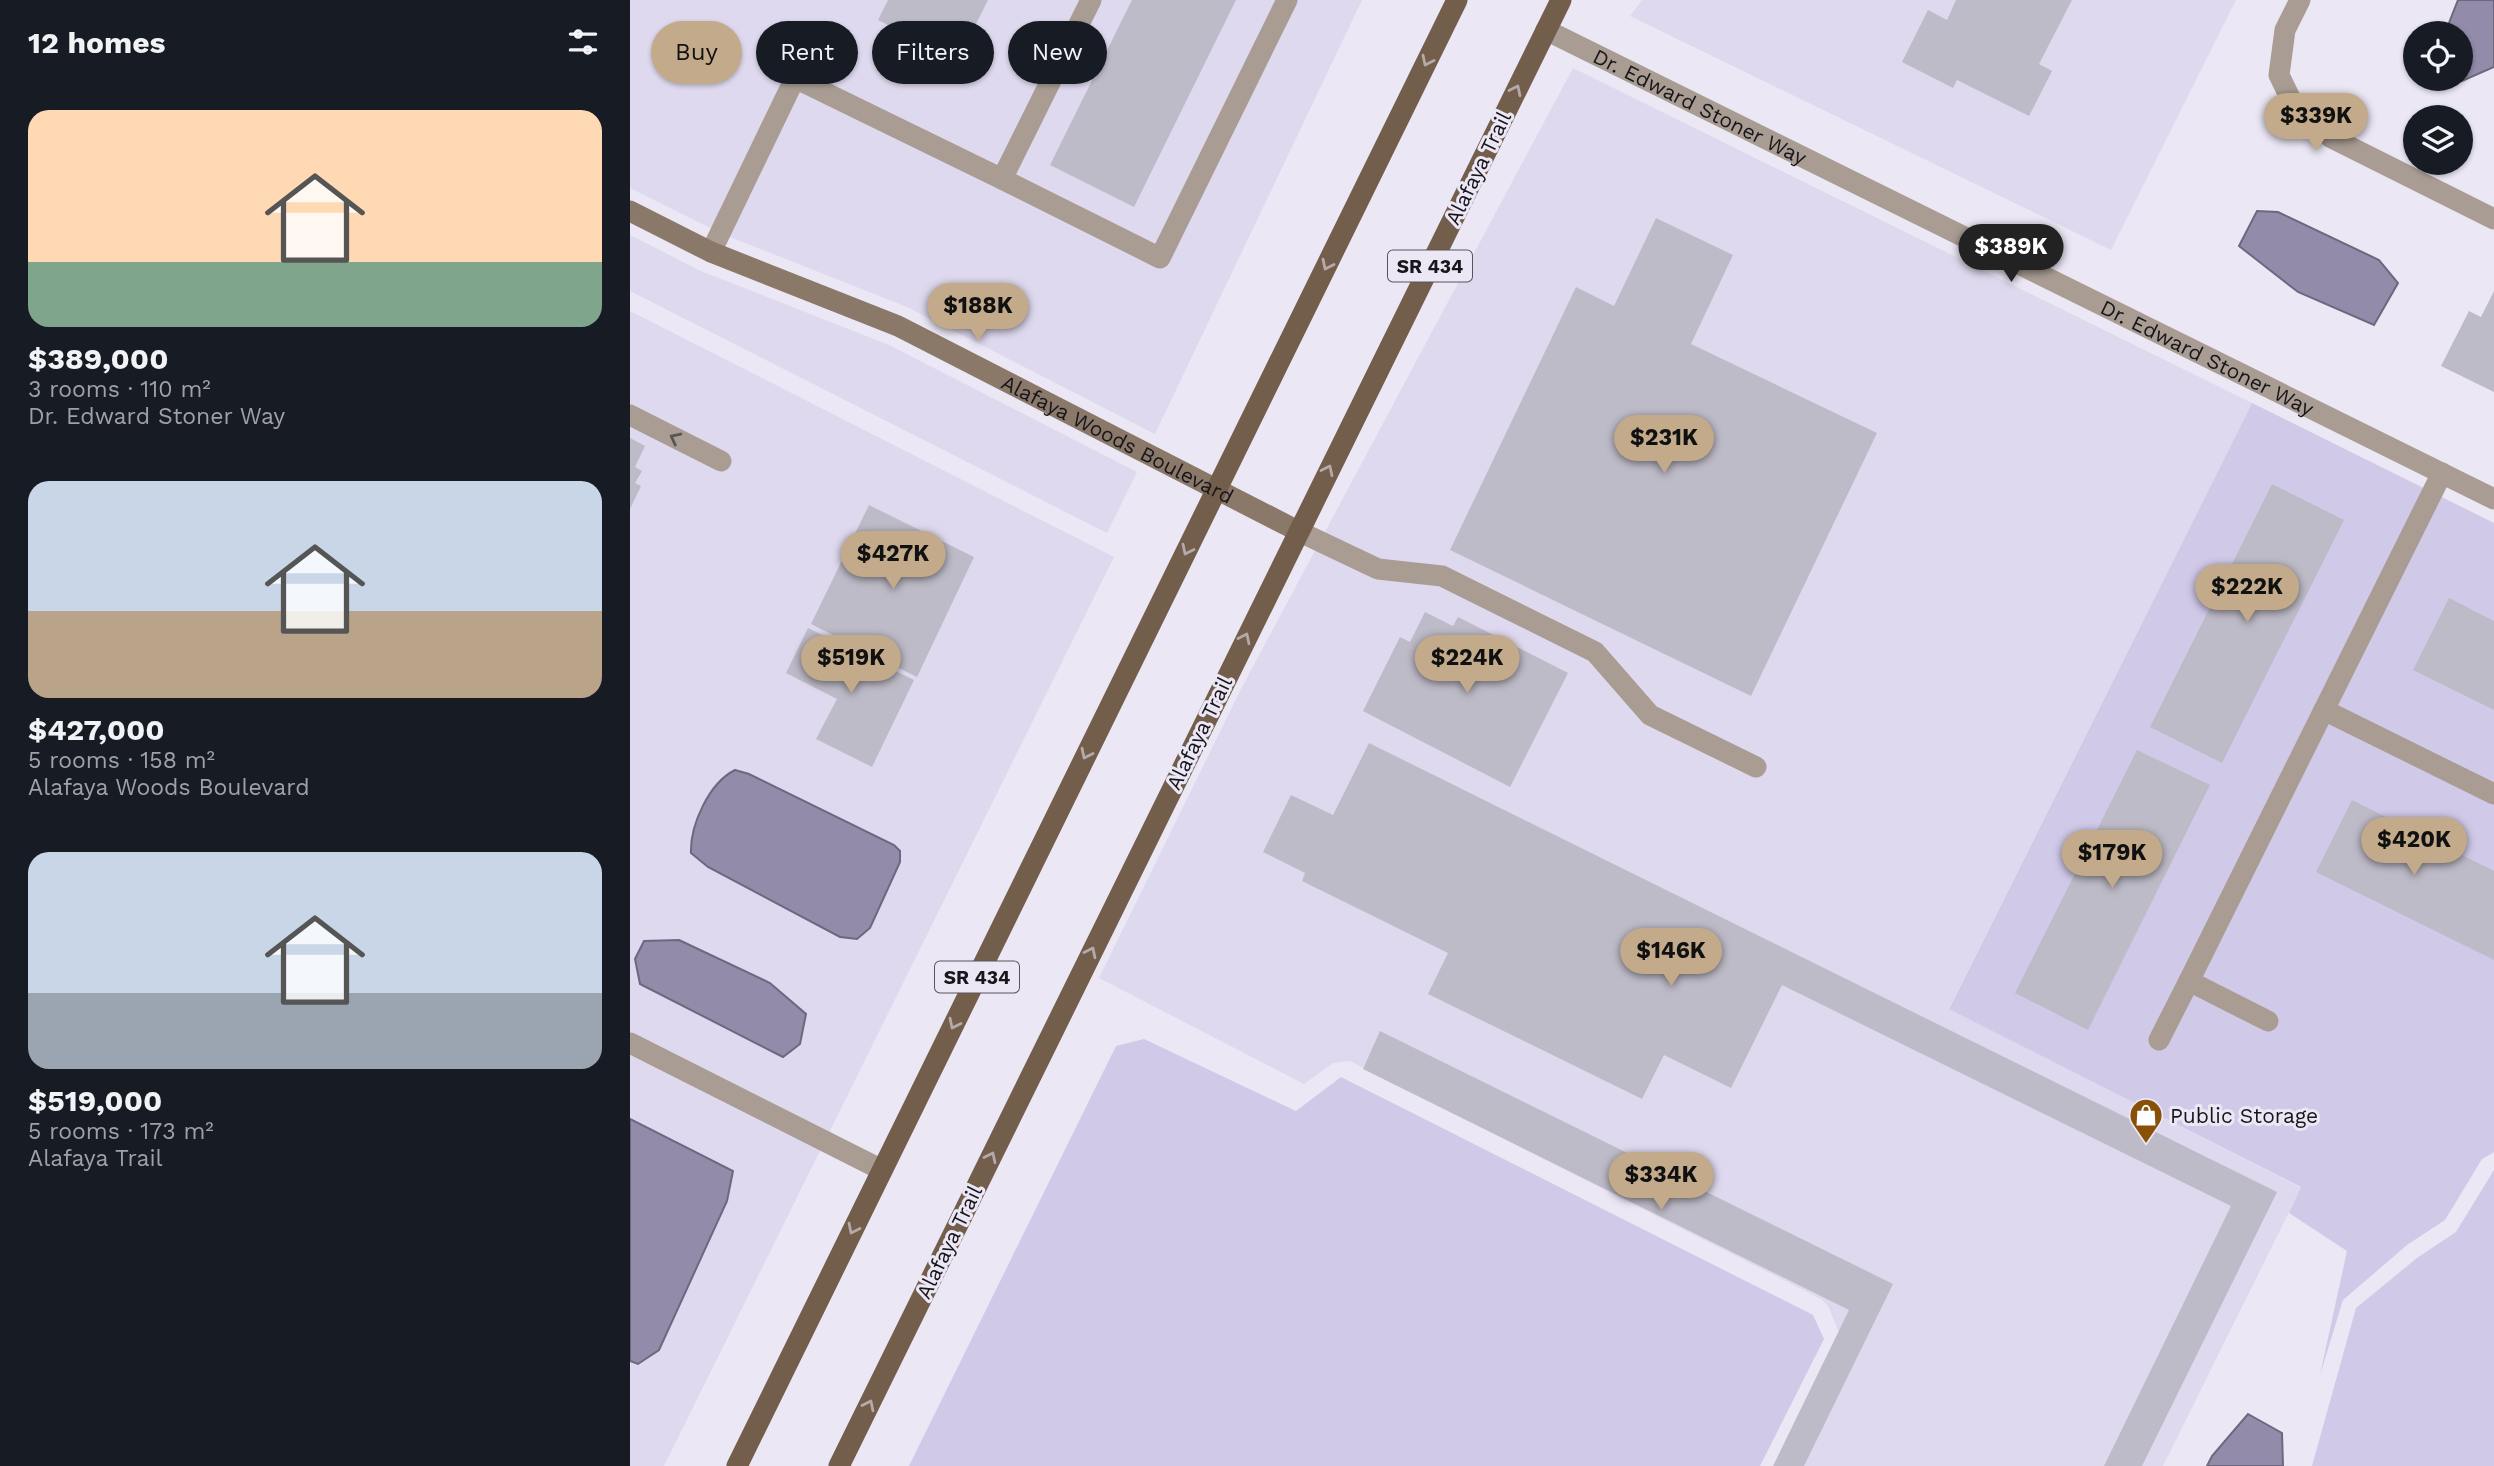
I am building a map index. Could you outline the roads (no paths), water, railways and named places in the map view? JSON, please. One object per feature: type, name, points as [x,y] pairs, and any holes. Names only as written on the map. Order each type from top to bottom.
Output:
[{"type":"main road","name":"SR 434","points":[[737,1466],[1457,0]]},
{"type":"main road","name":"Alafaya Trail","points":[[839,1466],[1561,0]]},
{"type":"street","points":[[1002,179],[1091,0]]},
{"type":"street","points":[[711,252],[796,78],[1160,258],[1287,0]]},
{"type":"street","points":[[2300,0],[2285,30],[2279,75],[2295,108],[2330,137],[2494,219]]},
{"type":"street","name":"Dr. Edward Stoner Way","points":[[1546,30],[2494,499]]},
{"type":"street","name":"Alafaya Woods Boulevard","points":[[630,211],[711,252],[898,326],[1298,531]]},
{"type":"street","points":[[630,415],[721,461]]},
{"type":"street","points":[[2159,1040],[2442,473]]},
{"type":"street","points":[[1298,531],[1378,569],[1442,576],[1595,652],[1650,715],[1756,767]]},
{"type":"street","points":[[2324,710],[2494,794]]},
{"type":"street","points":[[2189,981],[2268,1021]]},
{"type":"street","points":[[630,1044],[882,1170]]},
{"type":"place","name":"Public Storage","points":[[2146,1145]]}]
